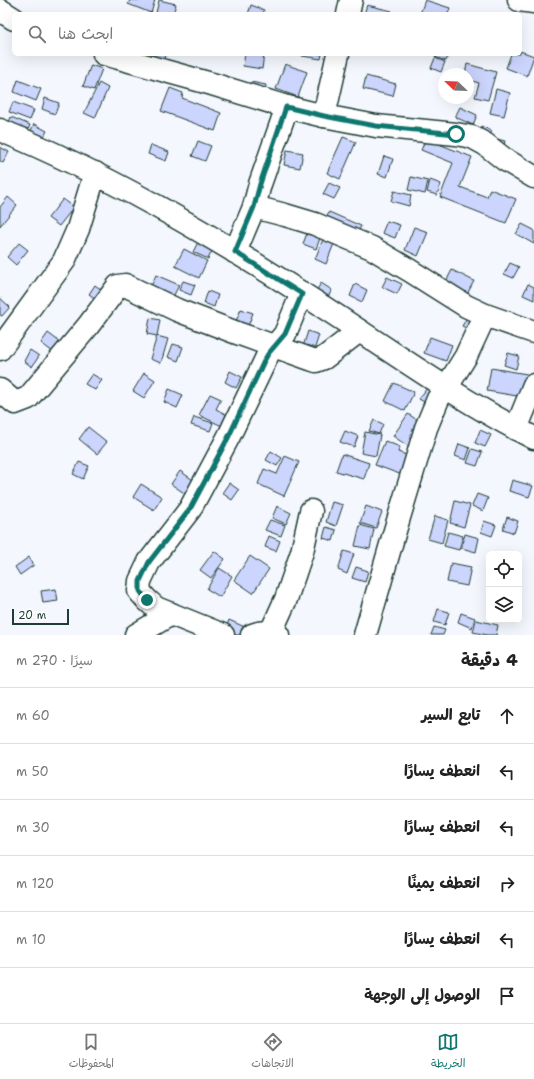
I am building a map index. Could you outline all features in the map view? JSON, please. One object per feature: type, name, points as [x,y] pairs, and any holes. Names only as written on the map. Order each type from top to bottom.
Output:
[{"type":"street","points":[[348,12],[351,0]]},
{"type":"street","points":[[519,0],[534,2]]},
{"type":"street","points":[[0,10],[12,18]]},
{"type":"street","points":[[111,56],[212,84],[286,107],[324,116],[376,126],[472,137],[534,177]]},
{"type":"street","points":[[324,116],[338,56]]},
{"type":"street","points":[[235,252],[254,207],[260,184],[286,107]]},
{"type":"street","points":[[0,130],[95,173],[155,205],[235,252],[302,294],[469,402],[525,434],[534,385]]},
{"type":"street","points":[[0,349],[64,261],[78,229],[95,173]]},
{"type":"street","points":[[254,207],[285,214],[315,224],[372,248],[466,306],[486,315],[534,332]]},
{"type":"street","points":[[0,390],[15,403],[28,398],[88,326],[118,286],[125,285],[177,310],[310,360],[316,361],[324,358],[359,331]]},
{"type":"street","points":[[223,635],[156,608],[140,591],[140,581],[149,562],[190,509],[229,436],[264,361],[285,334],[302,294]]},
{"type":"street","points":[[365,635],[426,428],[438,399],[466,356],[486,315]]},
{"type":"street","points":[[267,634],[286,599],[302,552],[311,511]]},
{"type":"street","points":[[136,635],[171,614]]},
{"type":"building","points":[[130,0],[155,0],[151,12],[128,4]]},
{"type":"building","points":[[159,0],[176,4],[174,12],[156,12]]},
{"type":"building","points":[[425,0],[450,8],[449,12],[421,12]]},
{"type":"building","points":[[251,5],[264,10],[264,12],[249,12]]},
{"type":"building","points":[[367,5],[392,11],[392,12],[365,12]]},
{"type":"building","points":[[522,52],[534,56],[527,76],[506,68],[510,56],[522,56]]},
{"type":"building","points":[[152,56],[166,56],[164,67],[150,65]]},
{"type":"building","points":[[245,56],[264,56],[262,69],[243,66]]},
{"type":"building","points":[[302,56],[322,56],[321,59]]},
{"type":"building","points":[[435,56],[448,56],[446,61]]},
{"type":"building","points":[[435,58],[445,62],[443,68],[438,68],[438,71],[431,68]]},
{"type":"building","points":[[285,64],[307,72],[298,97],[276,89]]},
{"type":"building","points":[[467,64],[496,72],[488,100],[475,97],[479,83],[474,82],[474,68],[466,68]]},
{"type":"building","points":[[91,65],[102,69],[94,90],[83,86]]},
{"type":"building","points":[[366,76],[396,84],[393,96],[363,89]]},
{"type":"building","points":[[18,80],[41,89],[36,101],[14,92]]},
{"type":"building","points":[[251,82],[266,85],[264,96],[248,92]]},
{"type":"building","points":[[99,83],[108,88],[95,118],[84,113]]},
{"type":"building","points":[[170,88],[183,93],[182,98],[221,113],[215,131],[161,111]]},
{"type":"building","points":[[496,89],[510,93],[504,116],[490,113]]},
{"type":"building","points":[[45,98],[59,103],[55,114],[42,109]]},
{"type":"building","points":[[13,102],[34,110],[30,120],[9,112]]},
{"type":"building","points":[[460,107],[477,115],[473,125],[455,117]]},
{"type":"building","points":[[11,117],[30,125],[26,135],[7,127]]},
{"type":"building","points":[[34,124],[47,131],[40,143],[28,137]]},
{"type":"building","points":[[481,126],[492,131],[486,142],[475,136]]},
{"type":"building","points":[[343,137],[356,142],[340,179],[327,173]]},
{"type":"building","points":[[493,138],[505,141],[503,150]]},
{"type":"building","points":[[426,139],[472,157],[460,187],[487,197],[490,189],[516,199],[506,223],[440,197],[453,163],[421,150]]},
{"type":"building","points":[[198,141],[211,146],[205,161],[192,156]]},
{"type":"building","points":[[151,145],[169,152],[166,161],[148,154]]},
{"type":"building","points":[[0,147],[9,152],[3,163],[0,161]]},
{"type":"building","points":[[287,150],[303,153],[300,168],[284,165]]},
{"type":"building","points":[[384,156],[393,159],[387,177],[378,174]]},
{"type":"building","points":[[411,177],[428,181],[425,194],[408,190]]},
{"type":"building","points":[[430,180],[441,184],[437,195],[427,192]]},
{"type":"building","points":[[329,183],[340,188],[334,199],[323,194]]},
{"type":"building","points":[[394,191],[411,195],[409,206],[391,201]]},
{"type":"building","points":[[8,197],[17,205],[0,226],[0,207]]},
{"type":"building","points":[[63,199],[74,207],[59,226],[48,218]]},
{"type":"building","points":[[329,212],[361,226],[354,241],[322,227]]},
{"type":"building","points":[[387,221],[400,225],[395,238],[382,233]]},
{"type":"building","points":[[522,224],[534,230],[534,244],[516,234]]},
{"type":"building","points":[[414,227],[428,232],[418,256],[405,250]]},
{"type":"building","points":[[307,233],[320,238],[316,249],[303,244]]},
{"type":"building","points":[[324,237],[335,241],[326,264],[315,259]]},
{"type":"building","points":[[198,242],[213,249],[208,259],[193,252]]},
{"type":"building","points":[[19,243],[28,250],[16,265],[7,257]]},
{"type":"building","points":[[184,249],[207,261],[199,278],[175,266]]},
{"type":"building","points":[[510,263],[519,267],[513,278],[504,274]]},
{"type":"building","points":[[452,270],[474,281],[464,300],[442,289]]},
{"type":"building","points":[[156,275],[179,285],[173,297],[146,297]]},
{"type":"building","points":[[387,277],[402,284],[397,294],[382,287]]},
{"type":"building","points":[[183,281],[195,285],[191,295],[179,290]]},
{"type":"building","points":[[321,283],[332,290],[327,299],[315,293]]},
{"type":"building","points":[[355,284],[367,290],[362,302],[350,296]]},
{"type":"building","points":[[528,284],[534,287],[534,300],[523,295]]},
{"type":"building","points":[[95,285],[114,299],[108,308],[89,294]]},
{"type":"building","points":[[208,291],[218,295],[214,307],[204,303]]},
{"type":"building","points":[[0,298],[10,307],[2,316],[0,315]]},
{"type":"building","points":[[241,309],[253,313],[248,326],[231,333]]},
{"type":"building","points":[[468,316],[483,336],[462,326]]},
{"type":"building","points":[[150,318],[160,320],[157,336],[147,334]]},
{"type":"building","points":[[308,331],[319,335],[311,360],[300,356]]},
{"type":"building","points":[[48,333],[72,351],[65,361],[41,343]]},
{"type":"building","points":[[157,336],[168,339],[161,363],[150,359]]},
{"type":"building","points":[[430,337],[452,345],[446,361],[424,353]]},
{"type":"building","points":[[173,344],[183,347],[178,361],[168,357]]},
{"type":"building","points":[[30,350],[39,356],[32,367],[24,361]]},
{"type":"building","points":[[508,353],[519,356],[516,369],[504,365]]},
{"type":"building","points":[[491,368],[533,375],[529,398],[487,391]]},
{"type":"building","points":[[230,371],[242,377],[236,388],[225,382]]},
{"type":"building","points":[[144,373],[155,380],[144,398],[133,391]]},
{"type":"building","points":[[92,374],[102,380],[95,390],[85,384]]},
{"type":"building","points":[[394,383],[414,392],[405,411],[385,401]]},
{"type":"building","points":[[427,388],[438,395],[431,406],[419,399]]},
{"type":"building","points":[[169,389],[183,395],[177,408],[164,402]]},
{"type":"building","points":[[210,394],[221,399],[216,409],[229,416],[224,427],[199,415]]},
{"type":"building","points":[[408,414],[428,427],[412,449],[393,436]]},
{"type":"building","points":[[194,417],[213,423],[210,431],[191,425]]},
{"type":"building","points":[[374,420],[383,424],[379,434],[369,431]]},
{"type":"building","points":[[88,427],[107,442],[97,454],[79,439]]},
{"type":"building","points":[[480,430],[491,435],[485,447],[475,443]]},
{"type":"building","points":[[345,431],[358,436],[354,447],[340,442]]},
{"type":"building","points":[[365,432],[380,435],[376,456],[361,453]]},
{"type":"building","points":[[385,441],[400,447],[398,452],[412,457],[405,476],[375,465]]},
{"type":"building","points":[[459,444],[470,448],[466,460],[455,456]]},
{"type":"building","points":[[472,449],[482,452],[477,466],[467,463]]},
{"type":"building","points":[[271,451],[282,458],[277,466],[266,460]]},
{"type":"building","points":[[342,454],[369,463],[364,479],[336,471]]},
{"type":"building","points":[[285,456],[299,462],[284,496],[258,484],[264,469],[277,474]]},
{"type":"building","points":[[79,462],[89,466],[83,479],[73,474]]},
{"type":"building","points":[[180,471],[196,482],[187,495],[171,484]]},
{"type":"building","points":[[512,480],[533,486],[529,497],[509,491]]},
{"type":"building","points":[[229,483],[239,490],[232,500],[222,493]]},
{"type":"building","points":[[141,484],[162,497],[154,510],[133,497]]},
{"type":"building","points":[[477,494],[488,498],[483,511],[472,506]]},
{"type":"building","points":[[455,501],[470,505],[464,527],[450,523]]},
{"type":"building","points":[[332,502],[343,505],[336,526],[326,522]]},
{"type":"building","points":[[277,506],[291,513],[286,524],[272,518]]},
{"type":"building","points":[[366,506],[382,512],[376,528],[360,523]]},
{"type":"building","points":[[435,516],[448,520],[442,543],[428,539]]},
{"type":"building","points":[[507,517],[518,521],[514,533],[503,529]]},
{"type":"building","points":[[270,520],[285,525],[281,536],[265,530]]},
{"type":"building","points":[[484,521],[496,525],[492,536],[481,532]]},
{"type":"building","points":[[360,525],[374,529],[370,549],[355,546]]},
{"type":"building","points":[[326,527],[336,530],[333,541],[323,538]]},
{"type":"building","points":[[448,532],[463,536],[459,550],[444,546]]},
{"type":"building","points":[[465,534],[479,538],[476,552],[461,548]]},
{"type":"building","points":[[269,536],[280,541],[276,551],[265,547]]},
{"type":"building","points":[[214,551],[225,559],[211,578],[200,570]]},
{"type":"building","points":[[344,551],[354,554],[347,574],[338,570]]},
{"type":"building","points":[[250,556],[269,569],[253,593],[234,580]]},
{"type":"building","points":[[29,557],[34,565],[20,575],[15,567]]},
{"type":"building","points":[[451,563],[471,567],[467,586],[447,582]]},
{"type":"building","points":[[356,567],[368,571],[365,582],[352,578]]},
{"type":"building","points":[[219,568],[232,576],[220,597],[207,589]]},
{"type":"building","points":[[56,589],[58,601],[43,603],[41,591]]},
{"type":"building","points":[[438,609],[449,612],[445,625],[434,622]]},
{"type":"building","points":[[461,613],[475,618],[472,628],[458,622]]},
{"type":"building","points":[[229,620],[247,628],[243,635],[234,635],[225,630]]},
{"type":"building","points":[[476,620],[498,625],[496,635],[473,632]]},
{"type":"building","points":[[434,627],[445,630],[443,635],[431,635]]},
{"type":"route","points":[[147,600],[140,591],[140,581],[149,562],[190,509],[229,436],[264,361],[288,329],[302,294],[235,252],[254,207],[260,184],[286,107],[376,126],[456,134]]}]
